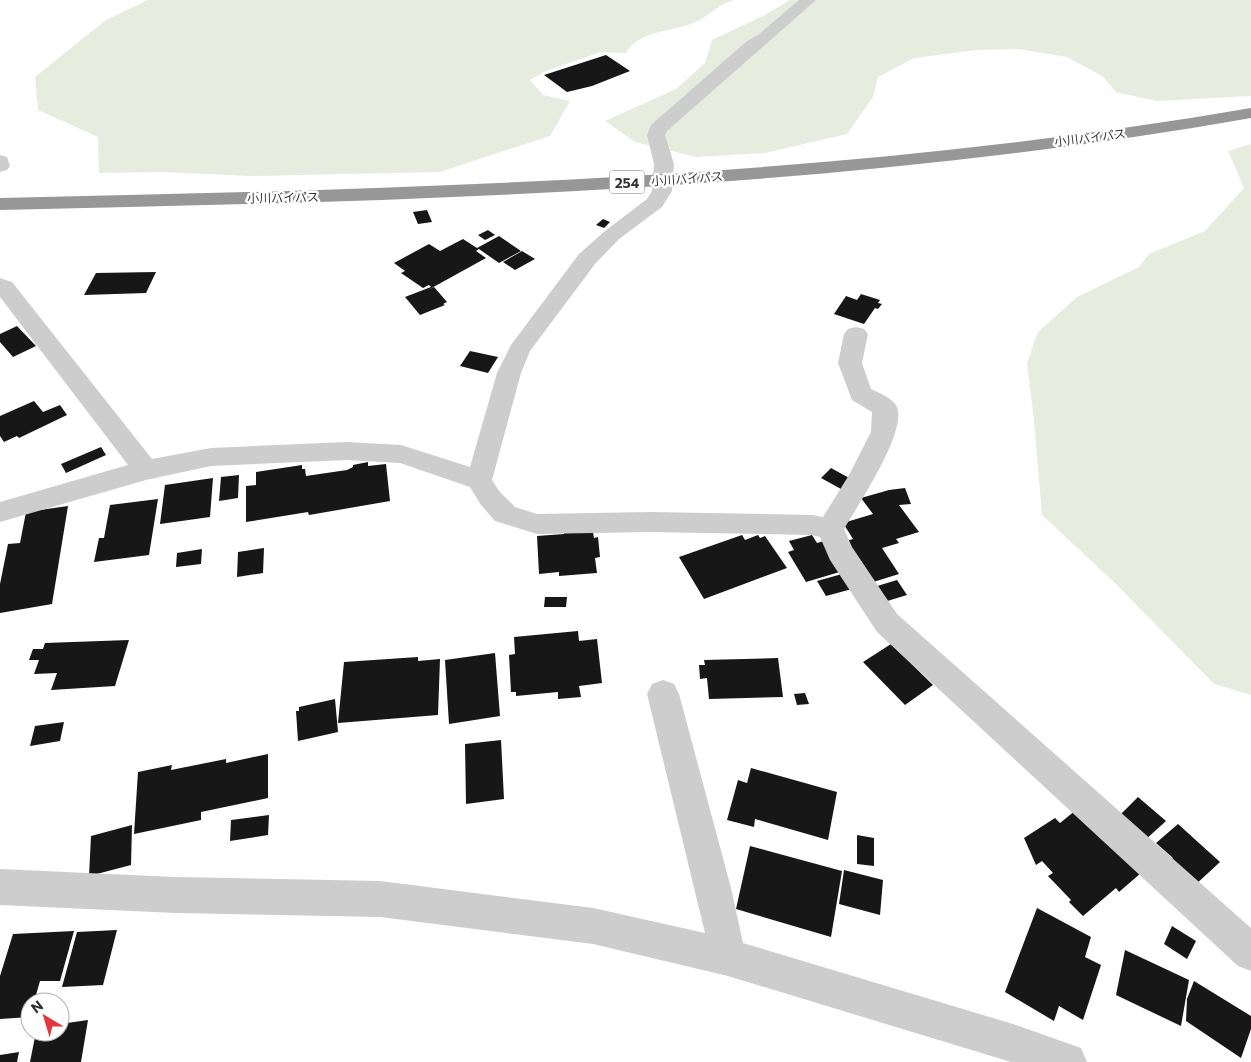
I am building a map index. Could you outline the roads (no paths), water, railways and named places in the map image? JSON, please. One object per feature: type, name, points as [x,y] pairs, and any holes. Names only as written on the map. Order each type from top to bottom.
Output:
[{"type":"highway","name":"小川バイパス","points":[[0,204],[384,195],[664,180],[824,168],[982,151],[1149,129],[1251,113]]},
{"type":"street","points":[[479,480],[509,374],[519,350],[587,259],[612,235],[655,203],[662,191],[664,164],[656,135],[658,129],[739,59],[752,45],[764,38],[808,0]]},
{"type":"street","points":[[0,161],[0,166]]},
{"type":"street","points":[[0,285],[62,360],[146,470]]},
{"type":"street","points":[[830,530],[860,479],[884,432],[885,408],[860,394],[850,363],[856,334]]},
{"type":"street","points":[[0,512],[146,470],[211,457],[347,451],[401,454],[479,480],[490,498],[505,514],[537,524],[717,523],[812,525],[830,530]]},
{"type":"street","points":[[830,530],[840,552],[887,623],[1251,953]]},
{"type":"street","points":[[663,694],[713,888],[728,957]]},
{"type":"street","points":[[0,887],[175,895],[380,899],[593,926],[728,957],[1012,1043],[1067,1062]]}]
